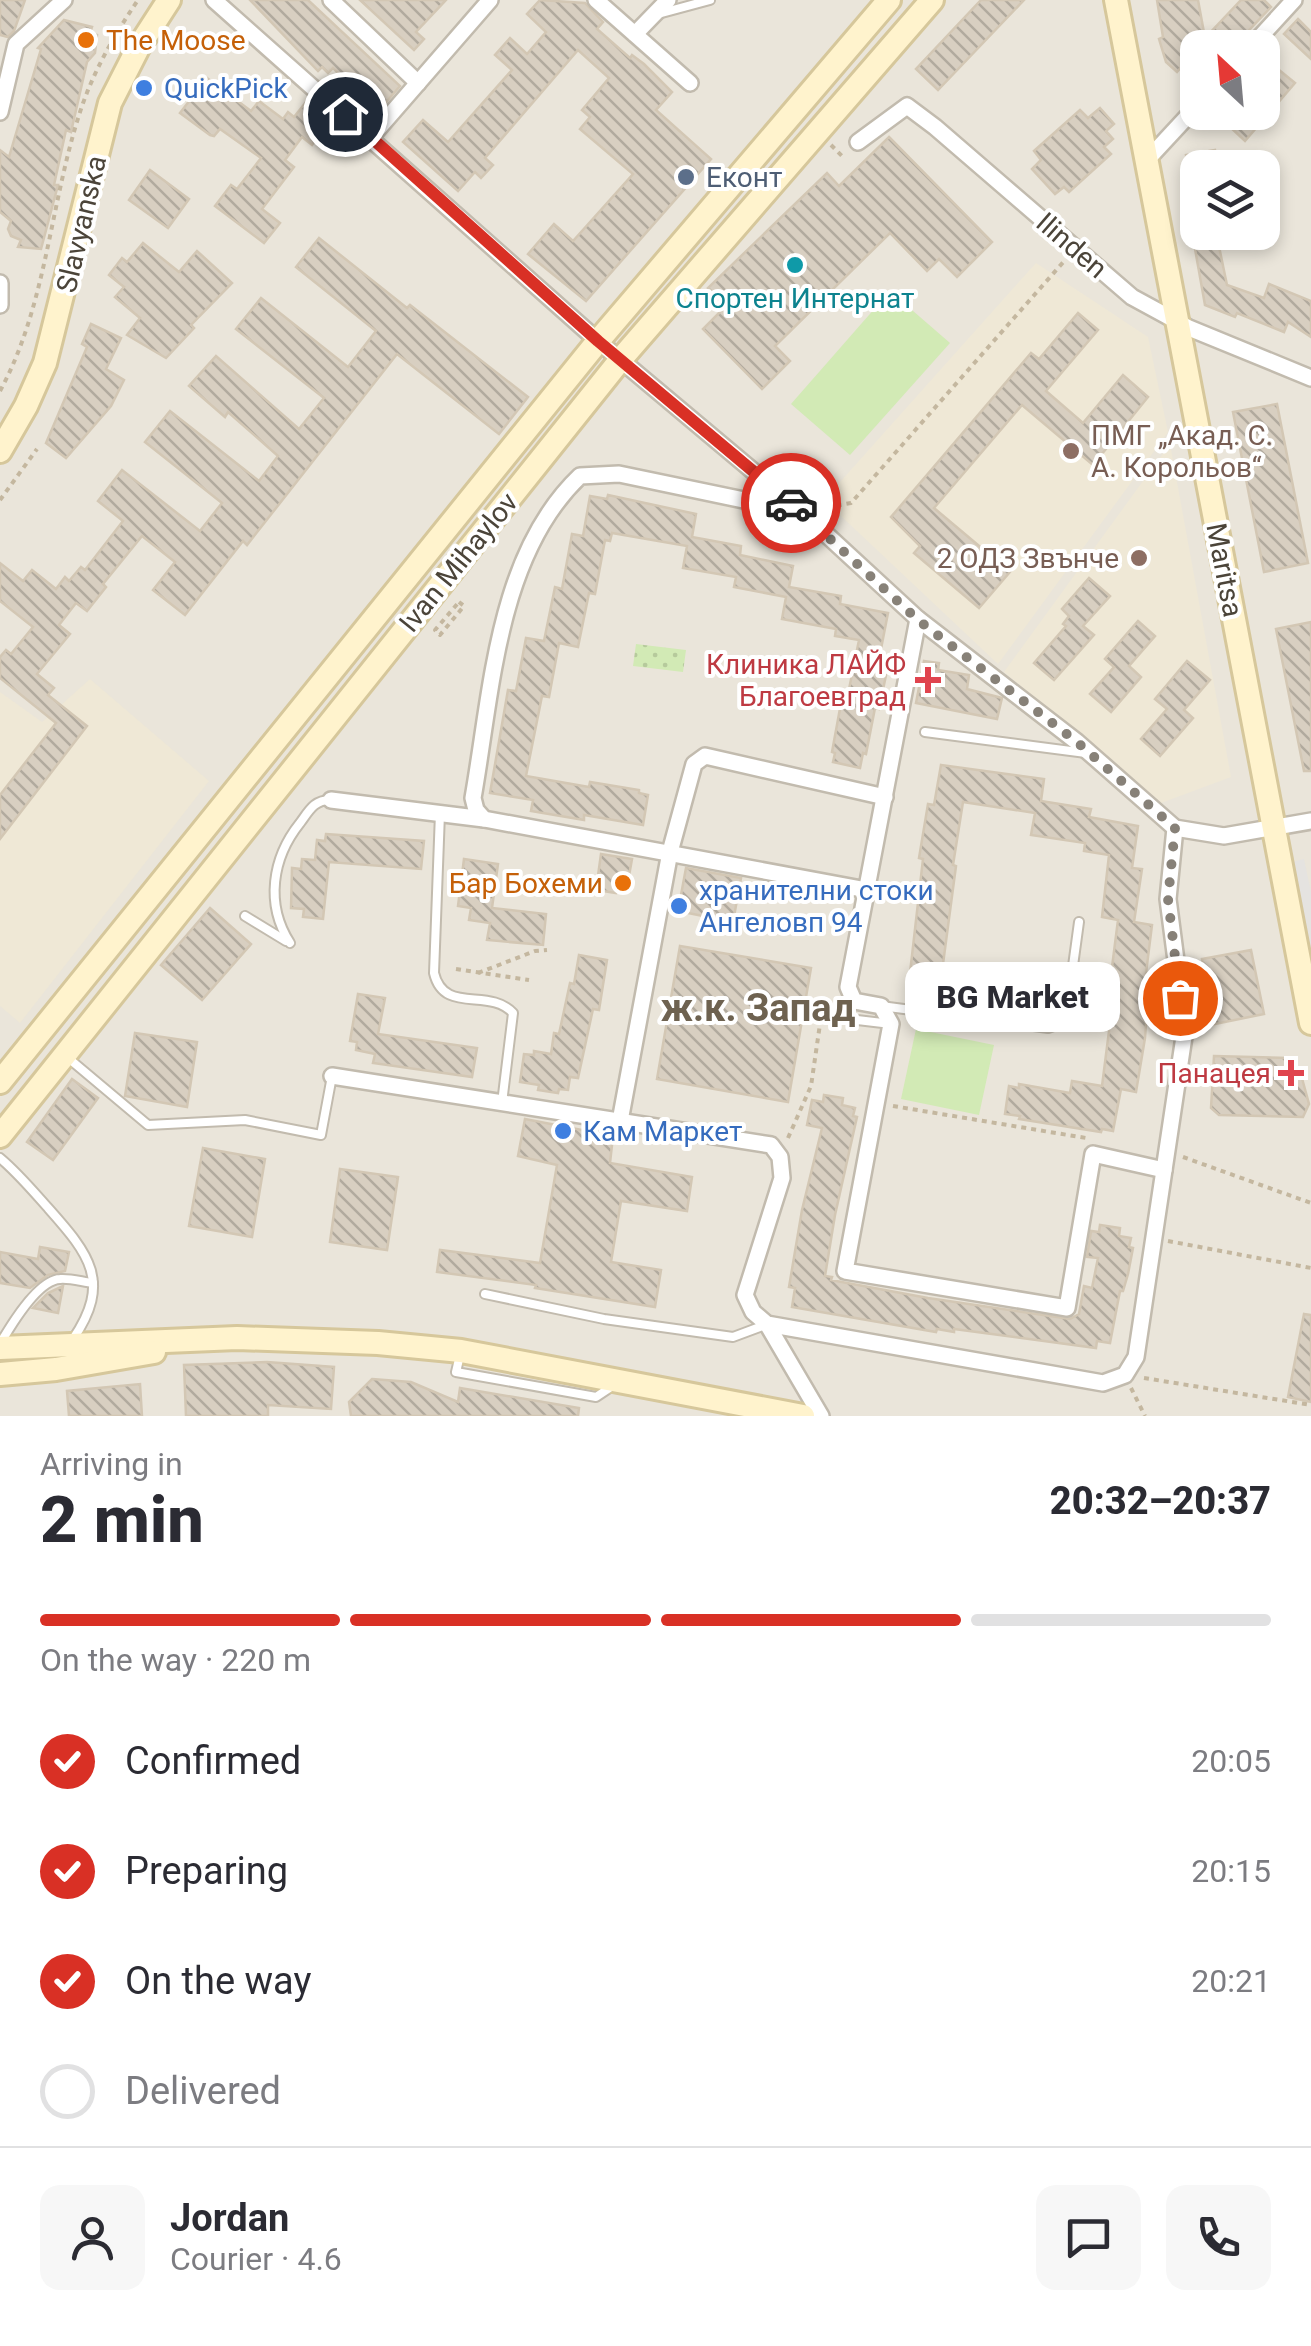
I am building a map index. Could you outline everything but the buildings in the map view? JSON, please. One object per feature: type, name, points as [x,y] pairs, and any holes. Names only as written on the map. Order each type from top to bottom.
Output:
[{"type":"street","points":[[0,112],[16,44],[64,0]]},
{"type":"street","name":"Slavyanska","points":[[0,451],[46,363],[110,104],[138,48],[169,0]]},
{"type":"street","points":[[214,0],[598,341],[802,513],[918,620],[1090,754],[1175,828],[1224,836],[1311,821]]},
{"type":"street","points":[[331,0],[418,83]]},
{"type":"street","points":[[371,138],[490,0]]},
{"type":"street","points":[[596,0],[690,83]]},
{"type":"street","points":[[635,34],[668,0]]},
{"type":"street","name":"Ivan Mihaylov","points":[[0,1082],[598,341],[889,0]]},
{"type":"street","name":"Ivan Mihaylov","points":[[0,1136],[621,359],[932,0]]},
{"type":"street","name":"Maritsa","points":[[1116,0],[1311,1023]]},
{"type":"street","points":[[1266,30],[1294,0]]},
{"type":"street","name":"Ilinden","points":[[858,142],[906,106],[936,126],[1132,296],[1177,321],[1311,378]]},
{"type":"street","points":[[1147,160],[1180,124]]},
{"type":"street","points":[[0,283],[0,305]]},
{"type":"street","points":[[484,819],[473,798],[508,597],[533,542],[569,486],[580,476],[618,474],[802,513]]},
{"type":"street","points":[[918,620],[848,988],[854,1001],[880,1006],[891,1024],[845,1271],[1067,1308],[1093,1154],[1164,1170]]},
{"type":"street","points":[[620,1121],[670,852],[694,764],[705,756],[885,796]]},
{"type":"street","points":[[331,800],[484,819],[867,890]]},
{"type":"street","points":[[767,1324],[1103,1383],[1125,1375],[1136,1357],[1184,1030],[1168,899],[1175,828]]},
{"type":"street","points":[[332,1076],[771,1145],[780,1156],[782,1178],[745,1295],[753,1312],[767,1324],[821,1416]]},
{"type":"street","points":[[0,1374],[56,1369],[237,1338]]},
{"type":"street","points":[[0,1346],[237,1338],[361,1342],[461,1351],[803,1416]]},
{"type":"street","points":[[0,1385],[56,1369]]},
{"type":"lane","points":[[654,16],[710,0]]},
{"type":"lane","points":[[924,732],[1090,754]]},
{"type":"lane","points":[[245,916],[290,943],[276,913],[276,867],[293,831],[316,802],[331,800]]},
{"type":"lane","points":[[440,814],[434,973],[438,987],[446,994],[504,1004],[513,1013],[502,1102]]},
{"type":"lane","points":[[880,1006],[1048,1028],[1059,1024],[1066,1017],[1079,922]]},
{"type":"lane","points":[[832,1018],[891,1024]]},
{"type":"lane","points":[[65,1054],[148,1125],[245,1120],[321,1135],[332,1076]]},
{"type":"lane","points":[[0,1158],[82,1246],[93,1283],[88,1316],[56,1369]]},
{"type":"lane","points":[[0,1346],[16,1317],[45,1284],[58,1279],[93,1283]]},
{"type":"lane","points":[[486,1294],[604,1320],[733,1336],[767,1324]]},
{"type":"path","points":[[0,392],[28,327],[81,108],[114,36],[138,0]]},
{"type":"path","points":[[832,143],[830,146],[843,157]]},
{"type":"path","points":[[840,505],[852,503],[1076,248]]},
{"type":"path","points":[[0,500],[38,449]]},
{"type":"path","points":[[459,602],[464,606],[440,635],[435,630],[459,602]]},
{"type":"path","points":[[478,972],[547,950]]},
{"type":"path","points":[[456,969],[529,980]]},
{"type":"path","points":[[780,1156],[811,1086],[821,1016],[832,1018]]},
{"type":"path","points":[[1154,1239],[1311,1268]]},
{"type":"path","points":[[1125,1375],[1311,1405]]},
{"type":"path","points":[[1125,1375],[1146,1416]]},
{"type":"shaded area","points":[[0,0],[1311,0],[1311,1416],[0,1416]]},
{"type":"shaded area","points":[[1036,263],[1148,337],[1168,432],[998,664],[824,500]]},
{"type":"shaded area","name":"2 ОДЗ Звънче","points":[[1170,444],[1231,777],[1161,803],[1004,672]]},
{"type":"shaded area","points":[[90,679],[209,781],[20,1023],[0,1006],[0,692],[42,722]]},
{"type":"shaded area","points":[[1304,859],[1311,892],[1311,969],[1289,863]]},
{"type":"green space","points":[[890,291],[950,343],[850,455],[791,404]]},
{"type":"green space","points":[[636,644],[686,650],[683,672],[633,666]]},
{"type":"green space","points":[[916,1029],[994,1045],[979,1115],[901,1099]]},
{"type":"way so far","points":[[791,503],[918,620],[1077,742],[1175,828],[1168,899],[1180,998]]},
{"type":"place","name":"The Moose","points":[[86,40]]},
{"type":"place","name":"QuickPick","points":[[144,88]]},
{"type":"place","name":"Еконт","points":[[686,177]]},
{"type":"place","name":"Спортен Интернат","points":[[795,265]]},
{"type":"place","name":"ПМГ „Акад. С. А. Корольов“","points":[[1071,451]]},
{"type":"place","name":"2 ОДЗ Звънче","points":[[1139,558]]},
{"type":"place","name":"Клиника ЛАЙФ Благоевград","points":[[928,680]]},
{"type":"place","name":"Бар Бохеми","points":[[623,883]]},
{"type":"place","name":"хранителни стоки Ангеловп 94","points":[[679,906]]},
{"type":"place","name":"BG Market","points":[[1180,998]]},
{"type":"place","name":"Панацея","points":[[1291,1073]]},
{"type":"place","name":"Кам Маркет","points":[[563,1131]]},
{"type":"district","name":"ж.к. Запад","points":[[758,1008]]},
{"type":"route","points":[[345,114],[598,341],[791,503]]}]
